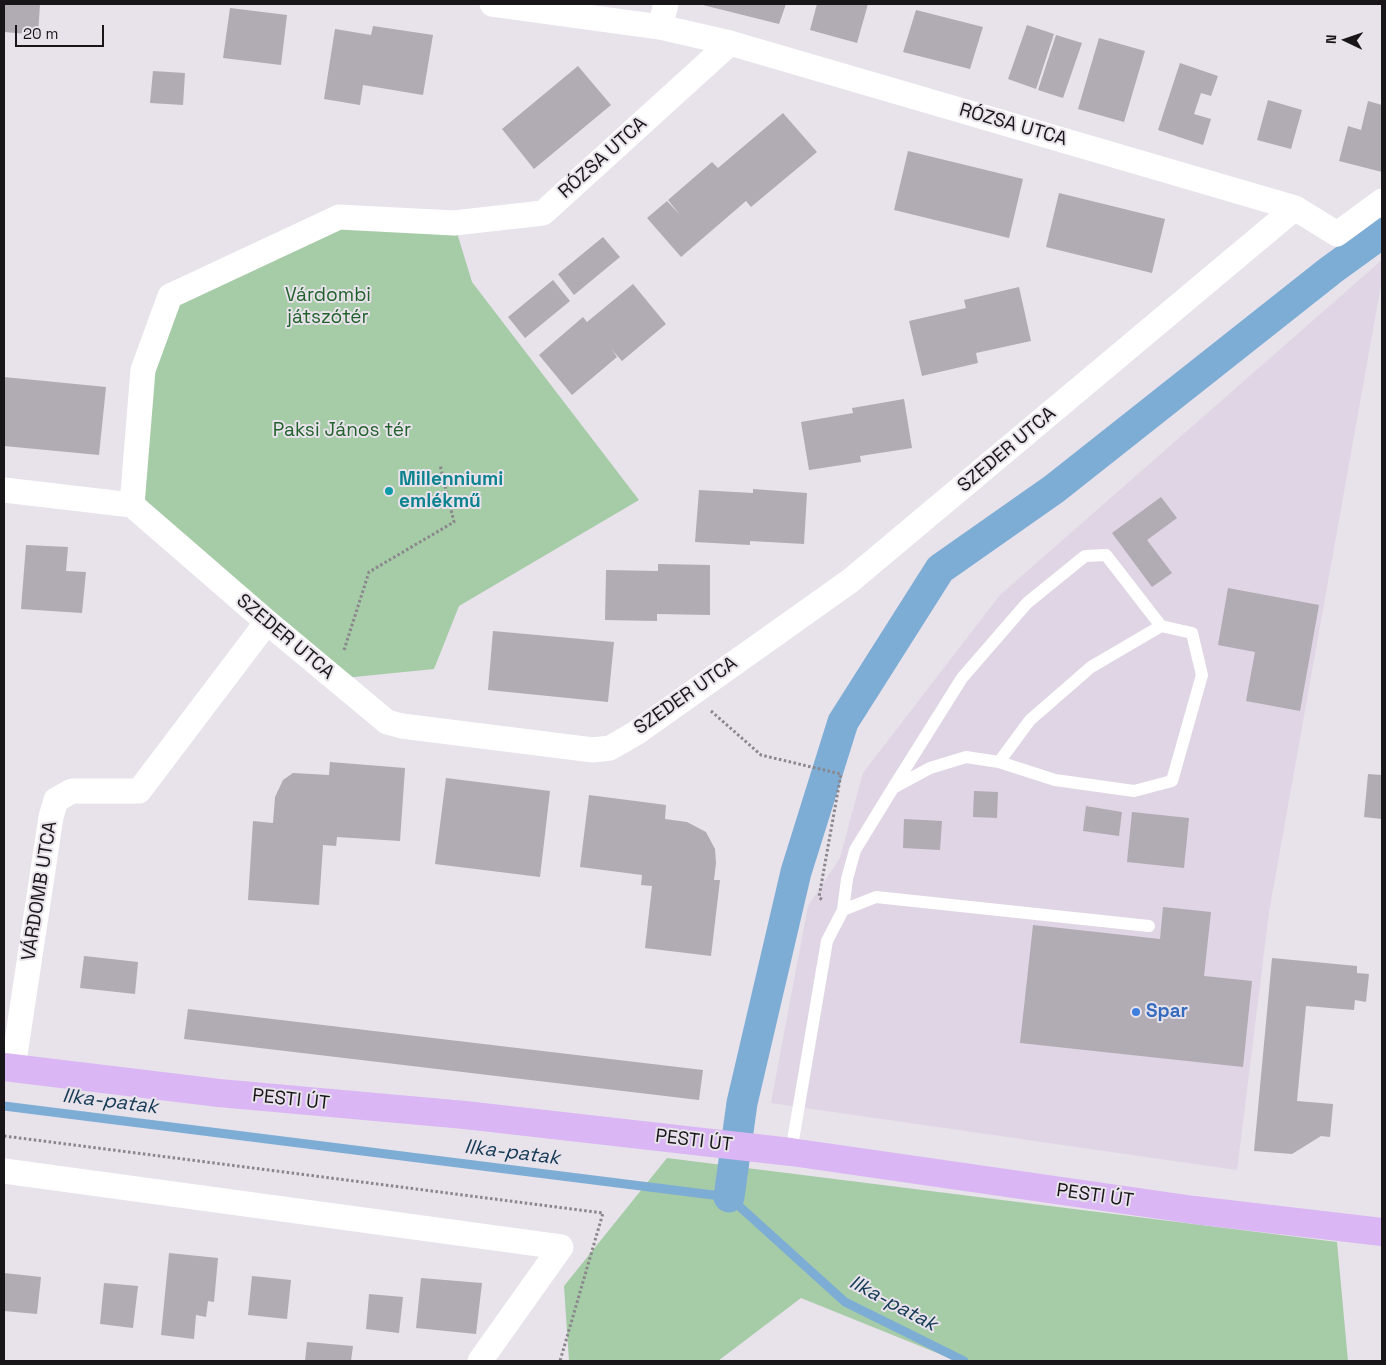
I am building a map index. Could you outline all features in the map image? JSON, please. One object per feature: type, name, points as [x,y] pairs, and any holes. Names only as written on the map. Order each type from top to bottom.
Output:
[{"type":"main road","name":"PESTI ÚT","points":[[8,1068],[219,1093],[465,1115],[791,1152],[1194,1210],[1382,1232]]},
{"type":"street","name":"RÓZSA UTCA","points":[[492,4],[663,15],[730,42],[1296,208],[1337,234],[1382,201]]},
{"type":"street","name":"RÓZSA UTCA","points":[[132,505],[143,370],[170,296],[339,217],[454,223],[543,213],[730,42]]},
{"type":"street","name":"SZEDER UTCA","points":[[132,505],[267,622],[387,722],[402,726],[593,750],[610,748],[636,733],[850,581],[1296,208]]},
{"type":"street","points":[[4,490],[132,505]]},
{"type":"street","name":"VÁRDOMB UTCA","points":[[8,1068],[51,817],[56,800],[72,791],[139,791],[267,622]]},
{"type":"street","points":[[4,1171],[561,1247],[480,1361]]},
{"type":"lane","points":[[791,1152],[827,941],[841,913],[847,879],[855,850],[893,788],[962,678],[1027,603],[1085,556],[1106,555],[1161,626],[1192,634],[1202,675],[1172,781],[1134,791],[1055,780],[999,762],[966,757],[930,768],[893,788]]},
{"type":"lane","points":[[999,762],[1030,720],[1091,667],[1161,626]]},
{"type":"lane","points":[[841,913],[876,898],[1149,926]]},
{"type":"path","points":[[334,679],[368,572],[454,522],[440,465]]},
{"type":"path","points":[[690,693],[761,755],[841,774],[819,898],[841,913]]},
{"type":"shaded area","points":[[1382,260],[1382,279],[1269,912],[1237,1170],[771,1103],[808,906],[840,858],[863,773],[1000,595]]},
{"type":"green space","name":"Paksi János tér","points":[[339,217],[454,223],[472,282],[639,500],[459,606],[434,669],[334,679],[132,505],[143,370],[170,296]]},
{"type":"green space","points":[[667,1158],[1337,1242],[1348,1361],[957,1361],[801,1298],[718,1361],[569,1361],[564,1286]]},
{"type":"building","points":[[4,4],[40,4],[38,35],[4,32]]},
{"type":"building","points":[[699,4],[786,4],[779,24]]},
{"type":"building","points":[[817,4],[868,4],[857,43],[810,30]]},
{"type":"building","points":[[230,8],[287,15],[281,65],[223,58]]},
{"type":"building","points":[[916,10],[983,27],[970,69],[903,52]]},
{"type":"building","points":[[1027,25],[1054,34],[1036,89],[1008,79]]},
{"type":"building","points":[[373,26],[433,35],[423,95],[363,85],[360,105],[324,99],[335,29],[371,35]]},
{"type":"building","points":[[1056,35],[1082,43],[1063,98],[1038,90]]},
{"type":"building","points":[[1099,38],[1145,51],[1124,122],[1078,109]]},
{"type":"building","points":[[1180,63],[1218,76],[1211,96],[1201,93],[1194,114],[1211,119],[1203,145],[1158,130]]},
{"type":"building","points":[[578,66],[611,105],[534,169],[502,129]]},
{"type":"building","points":[[153,71],[185,73],[183,105],[150,103]]},
{"type":"building","points":[[1268,100],[1302,110],[1291,149],[1257,140]]},
{"type":"building","points":[[1368,101],[1382,105],[1382,172],[1339,161],[1348,126],[1361,130]]},
{"type":"building","points":[[783,113],[817,152],[751,207],[746,201],[681,257],[647,218],[667,201],[680,215],[668,200],[712,162],[718,168]]},
{"type":"building","points":[[908,151],[1023,179],[1009,238],[894,210]]},
{"type":"building","points":[[1059,193],[1165,219],[1152,273],[1046,247]]},
{"type":"building","points":[[603,237],[620,257],[574,295],[558,274]]},
{"type":"building","points":[[553,280],[570,301],[525,338],[508,317]]},
{"type":"building","points":[[633,284],[666,324],[622,361],[612,350],[617,357],[572,395],[539,355],[583,317],[587,322]]},
{"type":"building","points":[[1019,287],[1031,341],[976,353],[978,363],[922,376],[909,321],[966,308],[964,300]]},
{"type":"building","points":[[4,377],[106,387],[99,455],[4,446]]},
{"type":"building","points":[[904,399],[912,448],[860,456],[861,462],[809,470],[801,422],[853,413],[852,408]]},
{"type":"building","points":[[753,489],[807,493],[804,544],[750,541],[750,545],[695,542],[699,490],[753,493]]},
{"type":"building","points":[[1161,497],[1177,518],[1147,540],[1172,573],[1152,587],[1112,533]]},
{"type":"building","points":[[26,545],[68,547],[66,571],[86,572],[82,613],[21,609]]},
{"type":"building","points":[[658,564],[710,565],[710,615],[657,614],[657,621],[605,620],[606,570],[658,571]]},
{"type":"building","points":[[1228,588],[1319,605],[1300,711],[1246,701],[1255,652],[1218,645]]},
{"type":"building","points":[[493,631],[614,642],[608,702],[488,690]]},
{"type":"building","points":[[330,762],[405,768],[400,841],[337,837],[336,846],[323,845],[319,905],[248,900],[253,821],[273,823],[275,797],[283,780],[293,773],[329,775]]},
{"type":"building","points":[[1368,774],[1382,775],[1382,819],[1364,817]]},
{"type":"building","points":[[446,778],[550,791],[540,877],[435,864]]},
{"type":"building","points":[[974,791],[998,792],[997,818],[973,817]]},
{"type":"building","points":[[589,795],[666,805],[665,819],[687,822],[706,832],[715,849],[714,880],[720,880],[711,956],[645,948],[652,886],[641,885],[642,875],[580,867]]},
{"type":"building","points":[[1086,806],[1122,812],[1119,836],[1083,831]]},
{"type":"building","points":[[1132,812],[1189,818],[1184,868],[1127,862]]},
{"type":"building","points":[[904,819],[942,821],[940,850],[903,848]]},
{"type":"building","name":"Spar","points":[[1163,907],[1211,912],[1204,976],[1252,981],[1243,1067],[1020,1043],[1033,925],[1160,939]]},
{"type":"building","points":[[84,956],[138,962],[135,994],[80,988]]},
{"type":"building","points":[[1272,958],[1357,966],[1357,973],[1369,974],[1366,1002],[1355,1000],[1354,1010],[1306,1006],[1297,1101],[1333,1104],[1330,1137],[1321,1136],[1292,1154],[1254,1151]]},
{"type":"building","points":[[188,1009],[703,1070],[699,1100],[184,1039]]},
{"type":"building","points":[[169,1253],[218,1258],[214,1302],[208,1301],[206,1317],[196,1315],[194,1339],[161,1335]]},
{"type":"building","points":[[4,1273],[41,1277],[37,1314],[4,1311]]},
{"type":"building","points":[[252,1276],[291,1280],[287,1319],[248,1315]]},
{"type":"building","points":[[421,1278],[482,1283],[476,1334],[416,1328]]},
{"type":"building","points":[[104,1283],[138,1286],[133,1328],[100,1324]]},
{"type":"building","points":[[369,1294],[403,1297],[399,1333],[366,1329]]},
{"type":"building","points":[[307,1342],[353,1346],[351,1361],[305,1361]]},
{"type":"waterway","points":[[729,1197],[742,1103],[796,872],[843,722],[940,569],[1054,489],[1331,270],[1382,233]]},
{"type":"waterway","name":"Ilka-patak","points":[[4,1106],[729,1197],[845,1302],[964,1361]]},
{"type":"place","name":"Millenniumi emlékmű","points":[[389,491]]},
{"type":"place","name":"Spar","points":[[1136,1012]]},
{"type":"park label","name":"Várdombi játszótér","points":[[328,307]]}]
